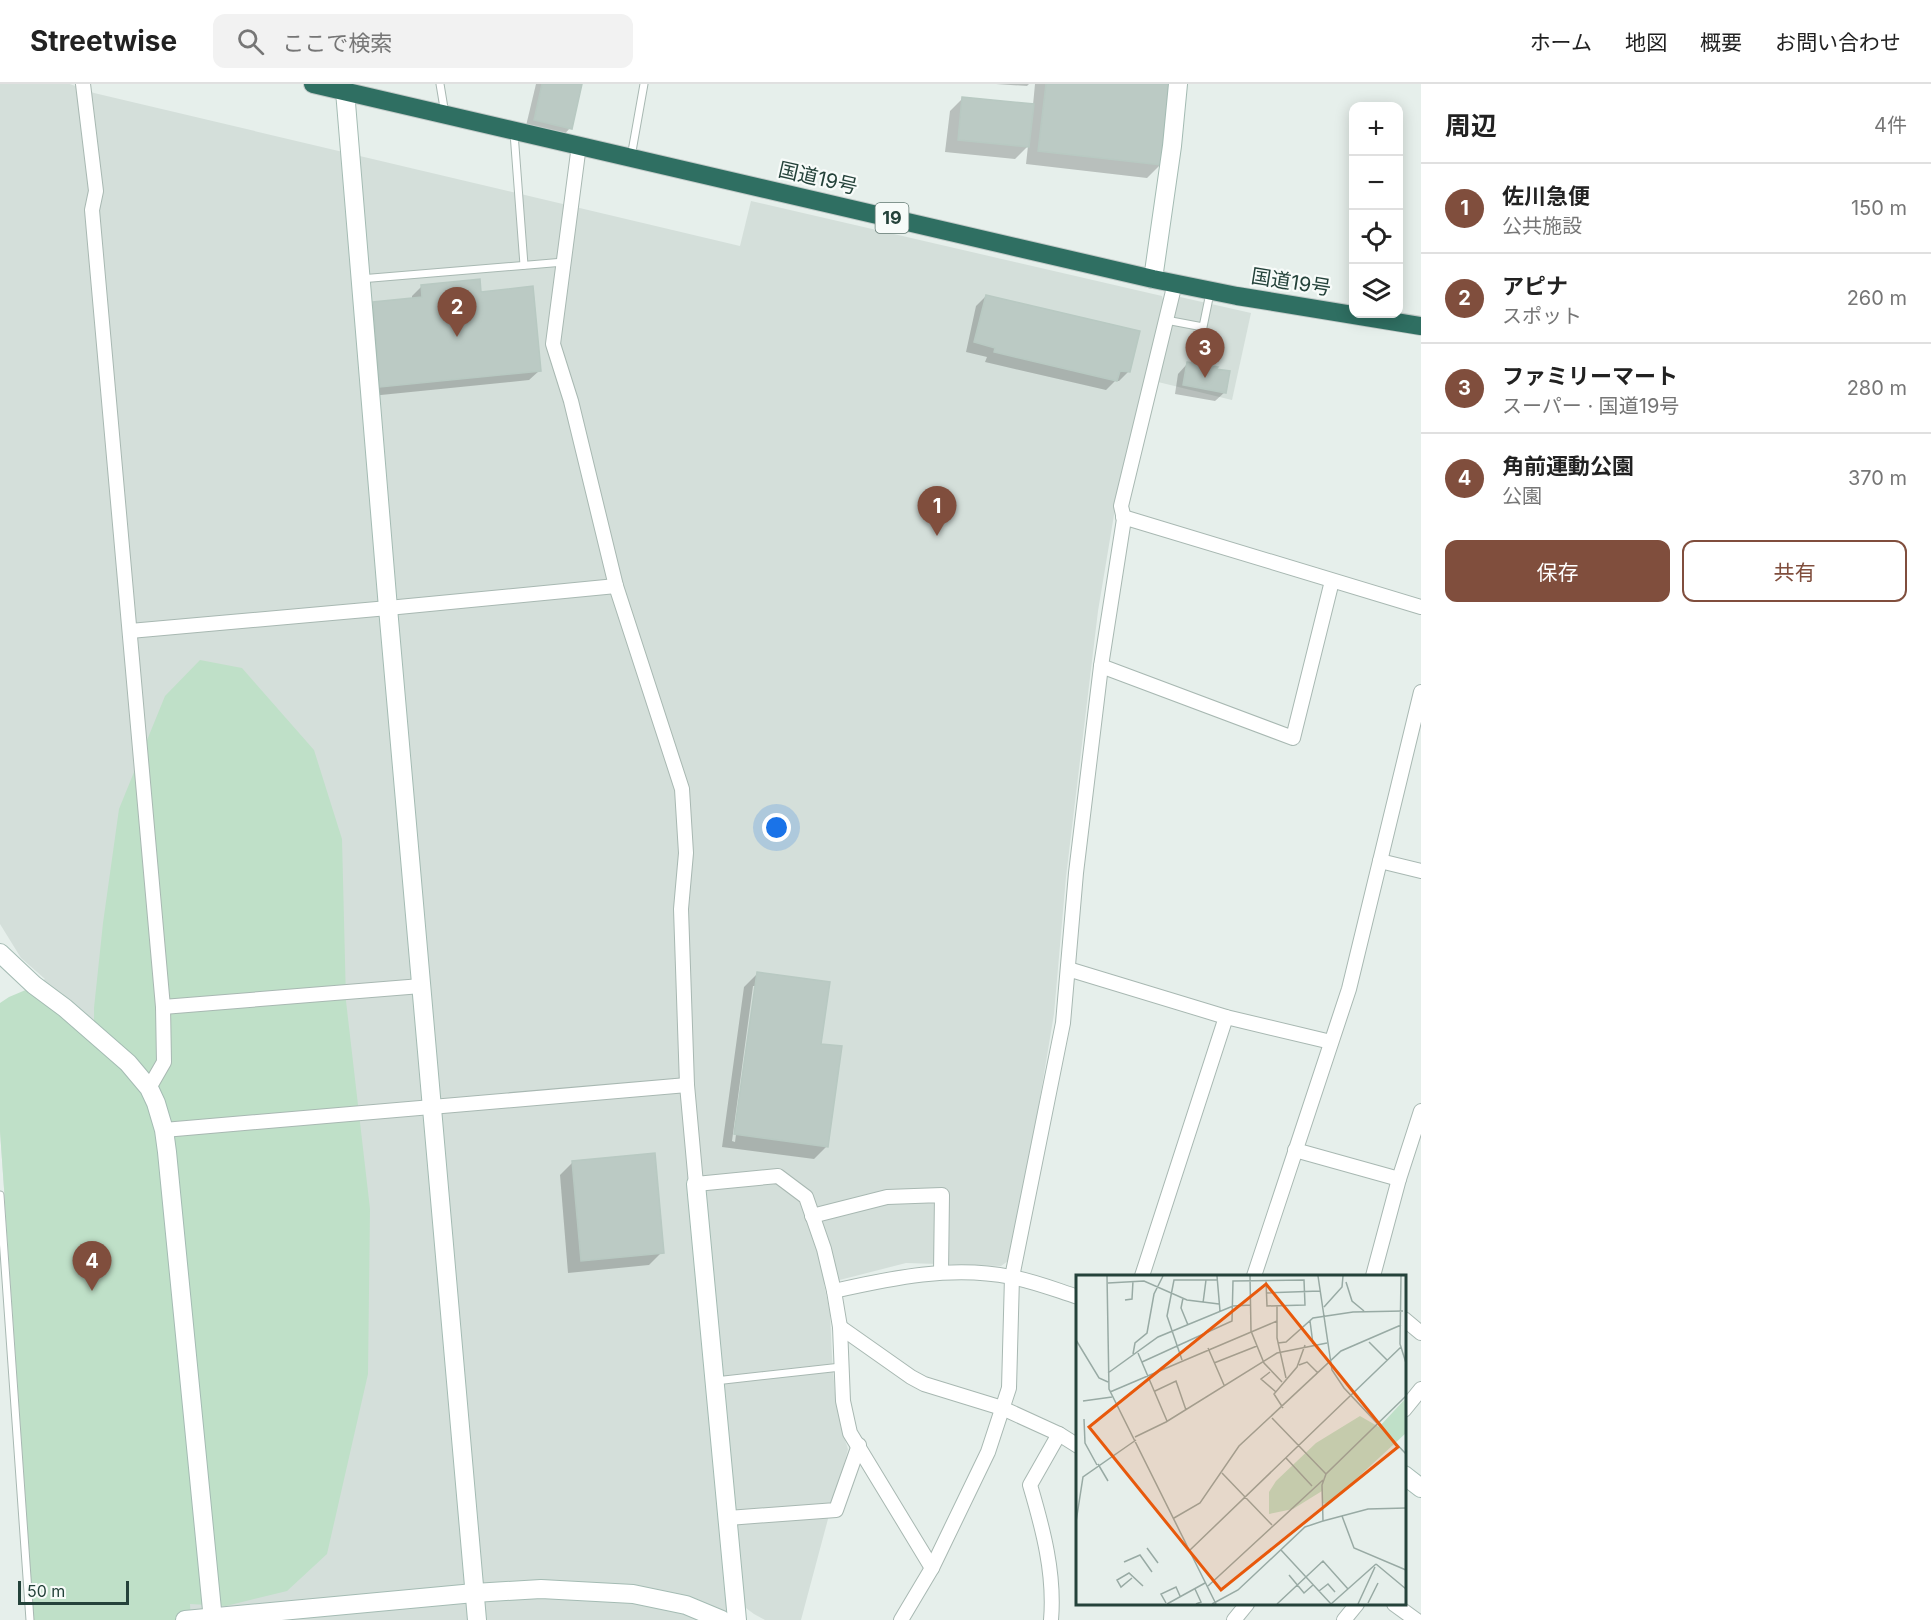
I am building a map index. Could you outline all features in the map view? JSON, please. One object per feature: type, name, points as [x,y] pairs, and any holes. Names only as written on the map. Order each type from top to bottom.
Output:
[{"type":"highway","name":"国道19号","points":[[321,85],[1153,279],[1211,291],[1421,326]]},
{"type":"street","points":[[83,84],[96,191],[92,210],[163,1007],[164,1062],[149,1088]]},
{"type":"street","points":[[1153,279],[1172,146],[1178,84]]},
{"type":"street","points":[[345,92],[477,1620]]},
{"type":"street","points":[[579,145],[553,344],[571,401],[616,586],[682,789],[687,853],[681,909],[687,1085],[737,1620]]},
{"type":"street","points":[[919,1620],[904,1616],[932,1568],[988,1452],[1009,1388],[1012,1277],[1063,1023],[1076,873],[1101,666],[1123,518],[1121,506],[1175,283]]},
{"type":"street","points":[[1123,518],[1421,607]]},
{"type":"street","points":[[1101,666],[1293,738],[1332,581]]},
{"type":"street","points":[[130,631],[616,586]]},
{"type":"street","points":[[1254,1275],[1349,988],[1421,692]]},
{"type":"street","points":[[1380,861],[1421,871]]},
{"type":"street","points":[[1,958],[65,1008],[128,1063],[149,1088],[164,1130],[213,1619]]},
{"type":"street","points":[[1068,969],[1226,1017],[1331,1042]]},
{"type":"street","points":[[163,1007],[421,986]]},
{"type":"street","points":[[1142,1275],[1226,1017]]},
{"type":"street","points":[[164,1130],[687,1085]]},
{"type":"street","points":[[1372,1275],[1421,1111]]},
{"type":"street","points":[[1295,1150],[1399,1179]]},
{"type":"street","points":[[696,1184],[778,1176],[806,1197],[824,1249],[834,1291],[840,1328],[843,1401],[850,1433],[932,1568]]},
{"type":"street","points":[[812,1216],[887,1197],[942,1195],[941,1272]]},
{"type":"street","points":[[834,1291],[892,1278],[941,1272],[1012,1277],[1076,1297]]},
{"type":"street","points":[[1406,1321],[1421,1333]]},
{"type":"street","points":[[840,1328],[924,1384],[1002,1408],[1059,1434],[1076,1445]]},
{"type":"street","points":[[1406,1408],[1421,1389]]},
{"type":"street","points":[[1051,1620],[1053,1600],[1045,1536],[1030,1485],[1059,1434]]},
{"type":"street","points":[[728,1518],[836,1510],[859,1445]]},
{"type":"street","points":[[1406,1477],[1421,1488]]},
{"type":"street","points":[[185,1620],[474,1593],[541,1589],[633,1594],[686,1605],[722,1620]]},
{"type":"street","points":[[1234,1620],[1246,1605]]},
{"type":"street","points":[[1344,1620],[1356,1605]]},
{"type":"street","points":[[1395,1605],[1416,1620]]},
{"type":"lane","points":[[440,84],[445,114]]},
{"type":"lane","points":[[631,157],[644,84]]},
{"type":"lane","points":[[514,131],[524,265]]},
{"type":"lane","points":[[360,279],[564,262]]},
{"type":"lane","points":[[1166,320],[1203,327],[1211,291]]},
{"type":"lane","points":[[0,1195],[30,1620]]},
{"type":"lane","points":[[715,1381],[842,1367]]},
{"type":"shaded area","points":[[0,84],[70,84],[94,93],[740,246],[751,201],[1162,296],[1164,303],[1116,503],[1098,611],[1066,877],[1054,1014],[1038,1110],[1008,1261],[1001,1266],[906,1263],[824,1284],[830,1312],[835,1394],[848,1449],[835,1500],[830,1505],[801,1620],[765,1620],[727,1594],[729,1620],[34,1620],[0,1131],[0,1005],[45,979],[21,958],[0,924]]},
{"type":"shaded area","points":[[1180,297],[1251,313],[1232,400],[1158,382],[1175,303]]},
{"type":"green space","points":[[200,660],[242,668],[314,750],[342,839],[346,1001],[370,1209],[368,1374],[327,1554],[287,1591],[226,1606],[190,1604],[191,1620],[34,1620],[0,1131],[0,1003],[28,989],[94,1042],[94,1008],[103,923],[119,809],[165,696]]},
{"type":"building","points":[[542,84],[582,84],[572,129],[534,120]]},
{"type":"building","points":[[1046,84],[1171,84],[1161,165],[1038,151]]},
{"type":"building","points":[[962,97],[1034,104],[1029,147],[958,140]]},
{"type":"building","points":[[480,279],[481,292],[533,286],[541,371],[380,387],[373,302],[422,297],[421,285]]},
{"type":"building","points":[[986,295],[1140,331],[1130,372],[1120,371],[1117,381],[994,352],[995,348],[974,342]]},
{"type":"building","points":[[1187,362],[1230,371],[1226,393],[1183,385]]},
{"type":"building","points":[[757,972],[830,982],[821,1044],[842,1046],[828,1147],[734,1134]]},
{"type":"building","points":[[655,1153],[664,1253],[581,1261],[572,1161]]},
{"type":"place","name":"アピナ","points":[[457,337]]},
{"type":"place","name":"ファミリーマート","points":[[1205,378]]},
{"type":"place","name":"佐川急便","points":[[937,536]]},
{"type":"place","name":"角前運動公園","points":[[92,1291]]}]
